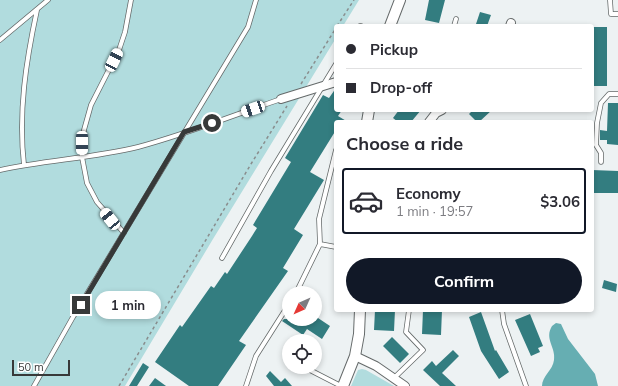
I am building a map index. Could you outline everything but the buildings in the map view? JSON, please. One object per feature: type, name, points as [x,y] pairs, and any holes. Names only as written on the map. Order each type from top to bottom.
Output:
[{"type":"street","points":[[391,24],[400,0]]},
{"type":"street","points":[[280,99],[334,83]]},
{"type":"street","points":[[431,120],[438,112]]},
{"type":"street","points":[[342,386],[355,356],[359,334],[360,312]]},
{"type":"street","points":[[355,356],[376,366],[405,386]]},
{"type":"lane","points":[[0,40],[48,0]]},
{"type":"lane","points":[[124,233],[97,202],[87,183],[82,158],[84,130],[91,105],[119,50],[125,32],[131,0]]},
{"type":"lane","points":[[34,386],[184,132],[248,27],[256,0]]},
{"type":"lane","points":[[610,0],[611,14],[618,14]]},
{"type":"lane","points":[[24,165],[22,143],[22,100],[30,42],[37,10]]},
{"type":"lane","points":[[455,24],[456,19]]},
{"type":"lane","points":[[222,258],[334,67]]},
{"type":"lane","points":[[601,162],[601,153],[596,144],[597,123],[601,103],[610,94],[618,94]]},
{"type":"lane","points":[[0,170],[24,165],[82,158],[138,147],[280,99]]},
{"type":"lane","points":[[299,286],[320,244],[319,219],[334,158]]},
{"type":"lane","points":[[320,244],[334,247]]},
{"type":"lane","points":[[394,378],[423,350],[406,332],[409,312]]},
{"type":"lane","points":[[502,312],[504,324],[526,386]]},
{"type":"lane","points":[[246,386],[256,356],[282,315]]},
{"type":"lane","points":[[317,374],[342,386]]},
{"type":"lane","points":[[328,386],[331,382]]},
{"type":"path","points":[[339,24],[354,0]]},
{"type":"path","points":[[119,386],[251,164],[334,32]]},
{"type":"shaded area","points":[[0,0],[359,0],[344,24],[334,24],[334,41],[125,386],[0,386]]},
{"type":"shaded area","points":[[556,323],[561,324],[568,339],[595,374],[598,386],[542,386],[542,382],[552,367],[554,360],[549,335],[552,326]]},
{"type":"shaded area","points":[[362,369],[394,386],[351,386],[358,370]]},
{"type":"route","points":[[81,305],[184,132],[212,123]]}]
